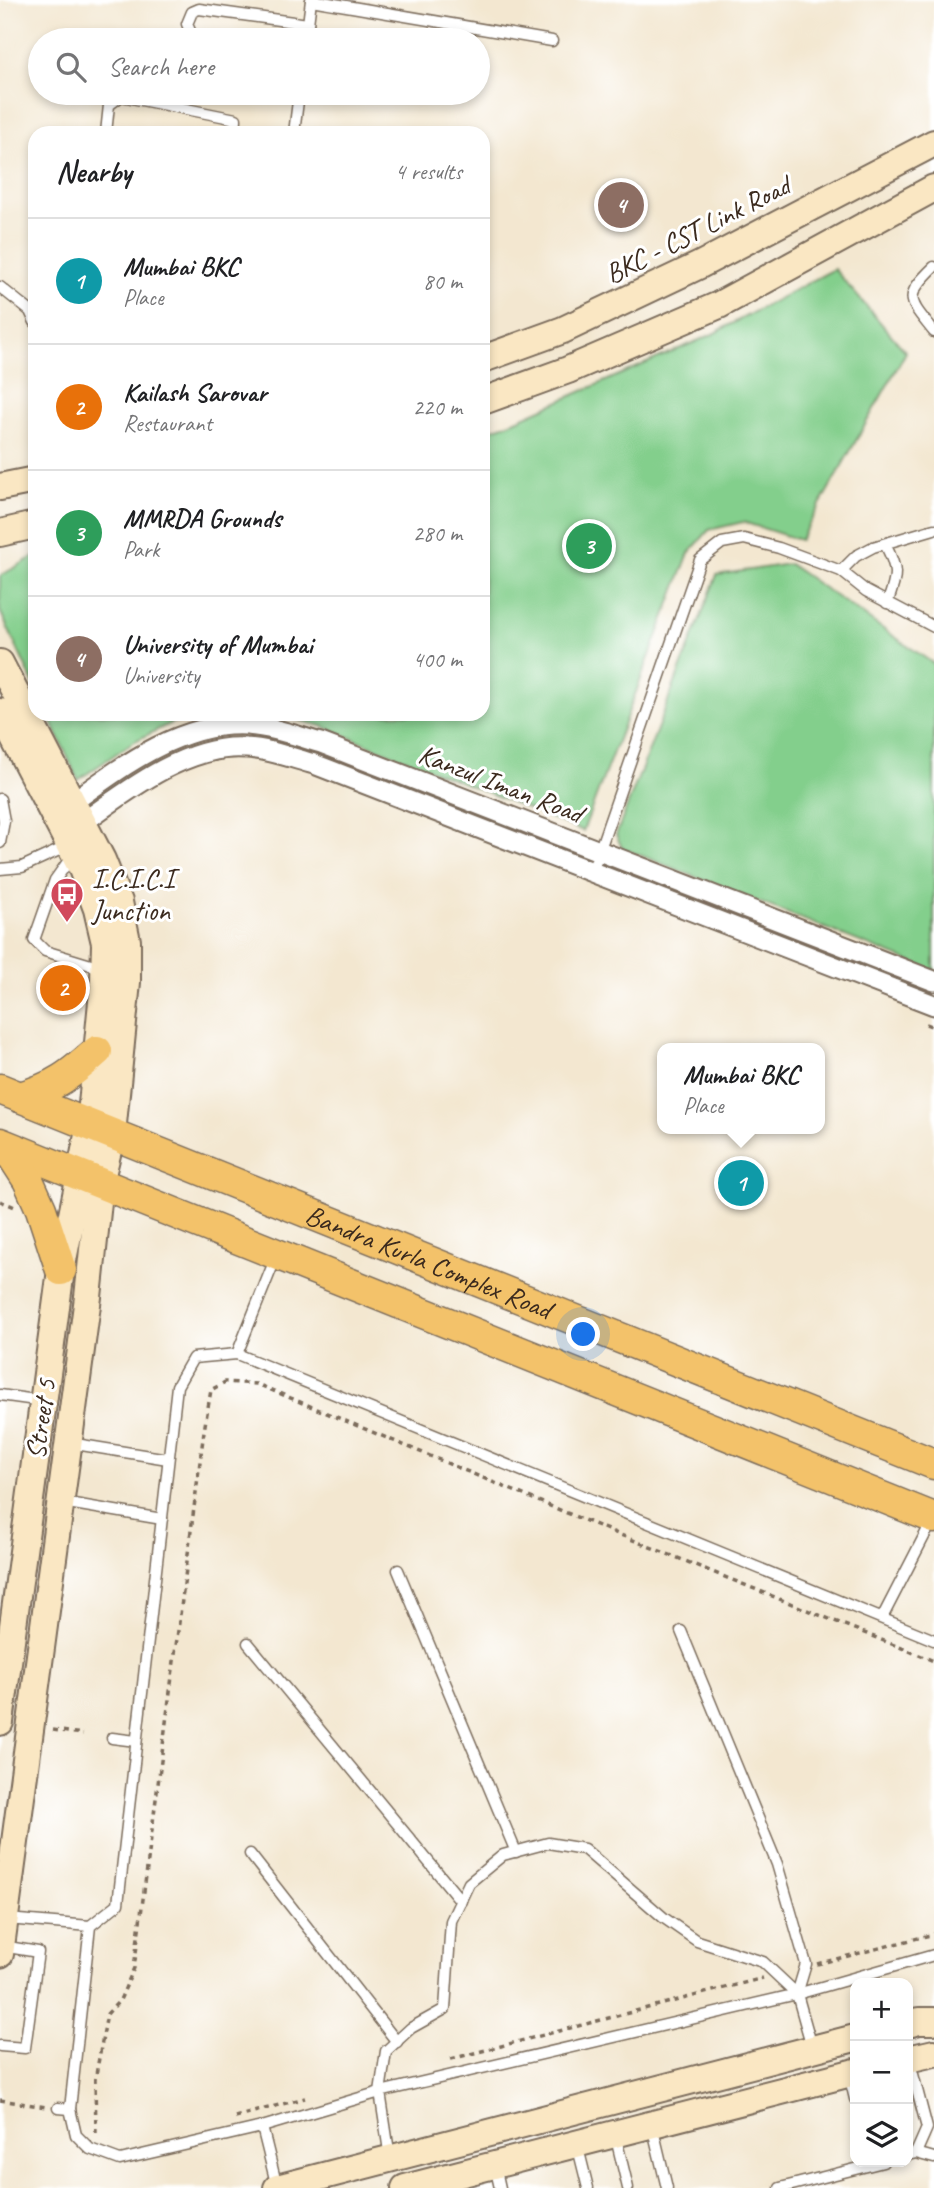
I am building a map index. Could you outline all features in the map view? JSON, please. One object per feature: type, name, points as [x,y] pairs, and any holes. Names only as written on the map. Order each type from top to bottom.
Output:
[{"type":"main road","points":[[10,1093],[44,1090],[68,1077],[97,1051]]},
{"type":"main road","name":"Bandra Kurla Complex Road","points":[[10,1093],[934,1464]]},
{"type":"main road","name":"Bandra Kurla Complex Road","points":[[3,1145],[934,1518]]},
{"type":"main road","points":[[3,1145],[28,1180],[41,1209],[61,1270]]},
{"type":"street","name":"BKC - CST Link Road","points":[[490,356],[563,330],[700,265],[934,143]]},
{"type":"street","points":[[490,398],[568,370],[719,305],[934,188]]},
{"type":"street","points":[[490,356],[512,390]]},
{"type":"street","points":[[0,487],[28,481]]},
{"type":"street","points":[[0,533],[28,527]]},
{"type":"street","points":[[0,663],[69,829],[97,909],[105,943],[97,1051],[101,1130]]},
{"type":"street","points":[[0,712],[13,747],[69,829],[102,860],[119,902],[127,941],[127,982],[101,1130],[89,1179]]},
{"type":"street","name":"Kanzul Iman Road","points":[[69,829],[144,754],[181,737],[214,728],[245,725],[267,727],[321,743],[934,981]]},
{"type":"street","name":"Kanzul Iman Road","points":[[69,829],[155,774],[190,758],[218,750],[244,747],[271,752],[314,764],[934,1005]]},
{"type":"street","name":"Street 5","points":[[0,1721],[5,1655],[61,1270],[89,1179]]},
{"type":"street","name":"Street 5","points":[[1,1950],[88,1297],[89,1179]]},
{"type":"street","points":[[5,1655],[40,1660]]},
{"type":"street","points":[[913,2023],[934,2021]]},
{"type":"street","points":[[277,2188],[850,2039]]},
{"type":"street","points":[[913,2058],[934,2053]]},
{"type":"street","points":[[405,2188],[497,2176],[577,2144],[652,2124],[850,2083]]},
{"type":"lane","points":[[308,28],[311,0],[476,28]]},
{"type":"lane","points":[[189,28],[187,24],[192,12],[199,9],[308,24]]},
{"type":"lane","points":[[490,30],[552,41]]},
{"type":"lane","points":[[107,126],[109,105]]},
{"type":"lane","points":[[166,105],[236,119],[236,126]]},
{"type":"lane","points":[[295,126],[298,105]]},
{"type":"lane","points":[[934,267],[934,281]]},
{"type":"lane","points":[[934,267],[914,289],[911,300],[934,332]]},
{"type":"lane","points":[[0,287],[28,309]]},
{"type":"lane","points":[[841,571],[856,556],[934,529]]},
{"type":"lane","points":[[592,872],[700,560],[722,543],[744,539],[779,548],[841,571],[866,591],[934,627]]},
{"type":"lane","points":[[885,544],[894,561],[896,574],[887,603]]},
{"type":"lane","points":[[0,799],[5,821],[0,843]]},
{"type":"lane","points":[[0,869],[22,867],[69,829]]},
{"type":"lane","points":[[69,829],[34,940],[45,951],[105,969]]},
{"type":"lane","points":[[237,1354],[277,1254]]},
{"type":"lane","points":[[5,1919],[90,1926],[118,1904],[177,1385],[193,1358],[237,1354],[934,1640]]},
{"type":"lane","points":[[0,1395],[43,1401]]},
{"type":"lane","points":[[69,1443],[169,1460]]},
{"type":"lane","points":[[61,1502],[162,1519]]},
{"type":"lane","points":[[882,1618],[934,1518]]},
{"type":"lane","points":[[398,1570],[516,1852]]},
{"type":"lane","points":[[681,1631],[777,1864],[806,1964],[797,1994]]},
{"type":"lane","points":[[248,1643],[461,1901]]},
{"type":"lane","points":[[112,1738],[136,1741]]},
{"type":"lane","points":[[390,2159],[380,2092],[386,2051],[411,2028],[445,2009],[451,1922],[469,1884],[503,1855],[548,1843],[584,1849],[664,1918],[696,1941],[763,1962],[797,1994],[813,2049]]},
{"type":"lane","points":[[250,1854],[397,2042]]},
{"type":"lane","points":[[90,1926],[70,2109],[76,2135],[90,2149],[120,2160],[262,2127],[380,2092],[797,1994],[934,1955]]},
{"type":"lane","points":[[0,2046],[25,2048],[38,1952],[1,1950]]},
{"type":"lane","points":[[913,2077],[927,2128],[913,2152]]},
{"type":"lane","points":[[58,2108],[70,2109]]},
{"type":"lane","points":[[652,2124],[667,2188]]},
{"type":"lane","points":[[262,2127],[277,2188]]},
{"type":"lane","points":[[615,2134],[628,2188]]},
{"type":"lane","points":[[577,2144],[588,2188]]},
{"type":"lane","points":[[913,2154],[934,2158]]},
{"type":"lane","points":[[780,2188],[857,2167]]},
{"type":"path","points":[[921,1022],[934,1027]]},
{"type":"path","points":[[0,1201],[20,1209]]},
{"type":"path","points":[[104,2141],[94,2131],[95,2080],[107,2014],[120,2000],[134,1968],[211,1390],[225,1382],[257,1384],[603,1528],[934,1661]]},
{"type":"path","points":[[30,1726],[83,1734]]},
{"type":"path","points":[[805,1968],[934,1934]]},
{"type":"path","points":[[448,2060],[776,1975]]},
{"type":"path","points":[[233,2118],[313,2095]]},
{"type":"path","points":[[0,2100],[58,2108]]},
{"type":"green space","points":[[834,269],[906,352],[800,540],[743,522],[709,530],[689,553],[583,831],[322,726],[302,721],[490,721],[490,430],[711,335]]},
{"type":"green space","points":[[28,560],[28,672],[0,611],[0,576]]},
{"type":"green space","points":[[789,564],[934,664],[934,971],[622,848],[616,835],[717,575]]},
{"type":"green space","points":[[51,721],[178,721],[133,742],[78,780]]},
{"type":"place","name":"University of Mumbai","points":[[621,205]]},
{"type":"place","name":"MMRDA Grounds","points":[[589,546]]},
{"type":"place","name":"I.C.I.C.I Junction","points":[[67,924]]},
{"type":"place","name":"Kailash Sarovar","points":[[63,988]]},
{"type":"place","name":"Mumbai BKC","points":[[741,1183]]}]
